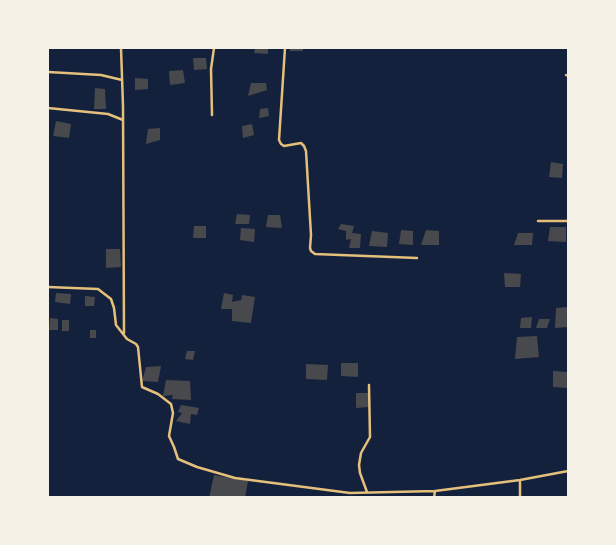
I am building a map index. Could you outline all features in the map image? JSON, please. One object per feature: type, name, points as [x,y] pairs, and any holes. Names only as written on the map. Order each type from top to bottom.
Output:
[{"type":"street","points":[[120,48],[124,120],[124,333]]},
{"type":"street","points":[[212,115],[211,69],[214,48]]},
{"type":"street","points":[[285,48],[279,140],[284,146],[300,144],[304,146],[306,151],[311,252],[315,254],[417,258]]},
{"type":"street","points":[[48,72],[101,75],[122,80]]},
{"type":"street","points":[[48,108],[108,114],[124,120]]},
{"type":"street","points":[[538,221],[568,221]]},
{"type":"street","points":[[48,287],[98,289],[110,299],[114,308],[116,325],[127,339],[136,344],[138,348],[142,388],[158,394],[171,404],[173,413],[169,436],[178,459],[181,461],[236,478],[334,492],[435,491],[520,480],[568,471]]},
{"type":"street","points":[[367,492],[359,465],[361,453],[368,444],[370,437],[369,385]]},
{"type":"street","points":[[520,480],[520,498]]},
{"type":"street","points":[[434,498],[435,491]]},
{"type":"building","points":[[255,48],[268,48],[268,54],[254,53]]},
{"type":"building","points":[[290,48],[303,48],[303,51],[290,51]]},
{"type":"building","points":[[193,58],[206,58],[207,69],[194,70]]},
{"type":"building","points":[[183,70],[185,83],[170,85],[169,71]]},
{"type":"building","points":[[135,78],[148,79],[148,89],[135,90]]},
{"type":"building","points":[[251,83],[266,83],[267,90],[248,96]]},
{"type":"building","points":[[95,88],[105,89],[106,109],[94,109]]},
{"type":"building","points":[[268,108],[269,116],[259,118],[260,109]]},
{"type":"building","points":[[56,121],[71,124],[69,138],[53,136]]},
{"type":"building","points":[[252,124],[254,135],[243,138],[242,126]]},
{"type":"building","points":[[160,128],[160,140],[146,144],[148,129]]},
{"type":"building","points":[[551,162],[563,164],[562,178],[549,177]]},
{"type":"building","points":[[237,214],[250,215],[249,224],[235,224]]},
{"type":"building","points":[[268,215],[280,215],[282,228],[266,227]]},
{"type":"building","points":[[341,224],[354,226],[352,233],[361,234],[360,248],[349,248],[351,239],[346,240],[346,231],[338,229]]},
{"type":"building","points":[[194,226],[206,226],[206,238],[193,238]]},
{"type":"building","points":[[550,227],[566,227],[566,242],[548,241]]},
{"type":"building","points":[[241,228],[255,229],[254,242],[240,240]]},
{"type":"building","points":[[401,230],[413,231],[413,245],[399,244]]},
{"type":"building","points":[[426,230],[439,231],[439,245],[421,245]]},
{"type":"building","points":[[372,231],[388,233],[387,247],[369,246]]},
{"type":"building","points":[[518,233],[533,233],[532,245],[514,245]]},
{"type":"building","points":[[106,249],[120,249],[121,267],[106,268]]},
{"type":"building","points":[[504,273],[521,274],[520,287],[505,287]]},
{"type":"building","points":[[56,293],[71,294],[70,304],[55,302]]},
{"type":"building","points":[[224,293],[233,295],[232,302],[241,300],[242,295],[255,297],[251,323],[232,321],[232,309],[221,309]]},
{"type":"building","points":[[85,296],[95,297],[94,306],[85,306]]},
{"type":"building","points":[[568,307],[568,327],[555,328],[556,308]]},
{"type":"building","points":[[532,317],[531,328],[520,328],[521,318]]},
{"type":"building","points":[[50,318],[58,319],[58,330],[49,330]]},
{"type":"building","points":[[539,319],[550,319],[547,328],[536,328]]},
{"type":"building","points":[[62,320],[69,320],[69,331],[62,331]]},
{"type":"building","points":[[90,330],[96,330],[96,338],[90,338]]},
{"type":"building","points":[[537,336],[539,357],[515,359],[517,337]]},
{"type":"building","points":[[187,351],[195,351],[193,360],[185,359]]},
{"type":"building","points":[[341,363],[358,363],[358,377],[341,376]]},
{"type":"building","points":[[306,364],[328,365],[327,380],[306,379]]},
{"type":"building","points":[[161,366],[158,382],[142,381],[146,367]]},
{"type":"building","points":[[553,371],[568,372],[568,388],[553,387]]},
{"type":"building","points":[[166,380],[190,381],[191,400],[172,399],[173,395],[163,396]]},
{"type":"building","points":[[356,393],[368,393],[368,407],[356,408]]},
{"type":"building","points":[[181,405],[199,408],[197,415],[191,414],[190,424],[176,421],[182,413],[178,412]]},
{"type":"building","points":[[214,475],[248,481],[245,498],[209,498]]}]
